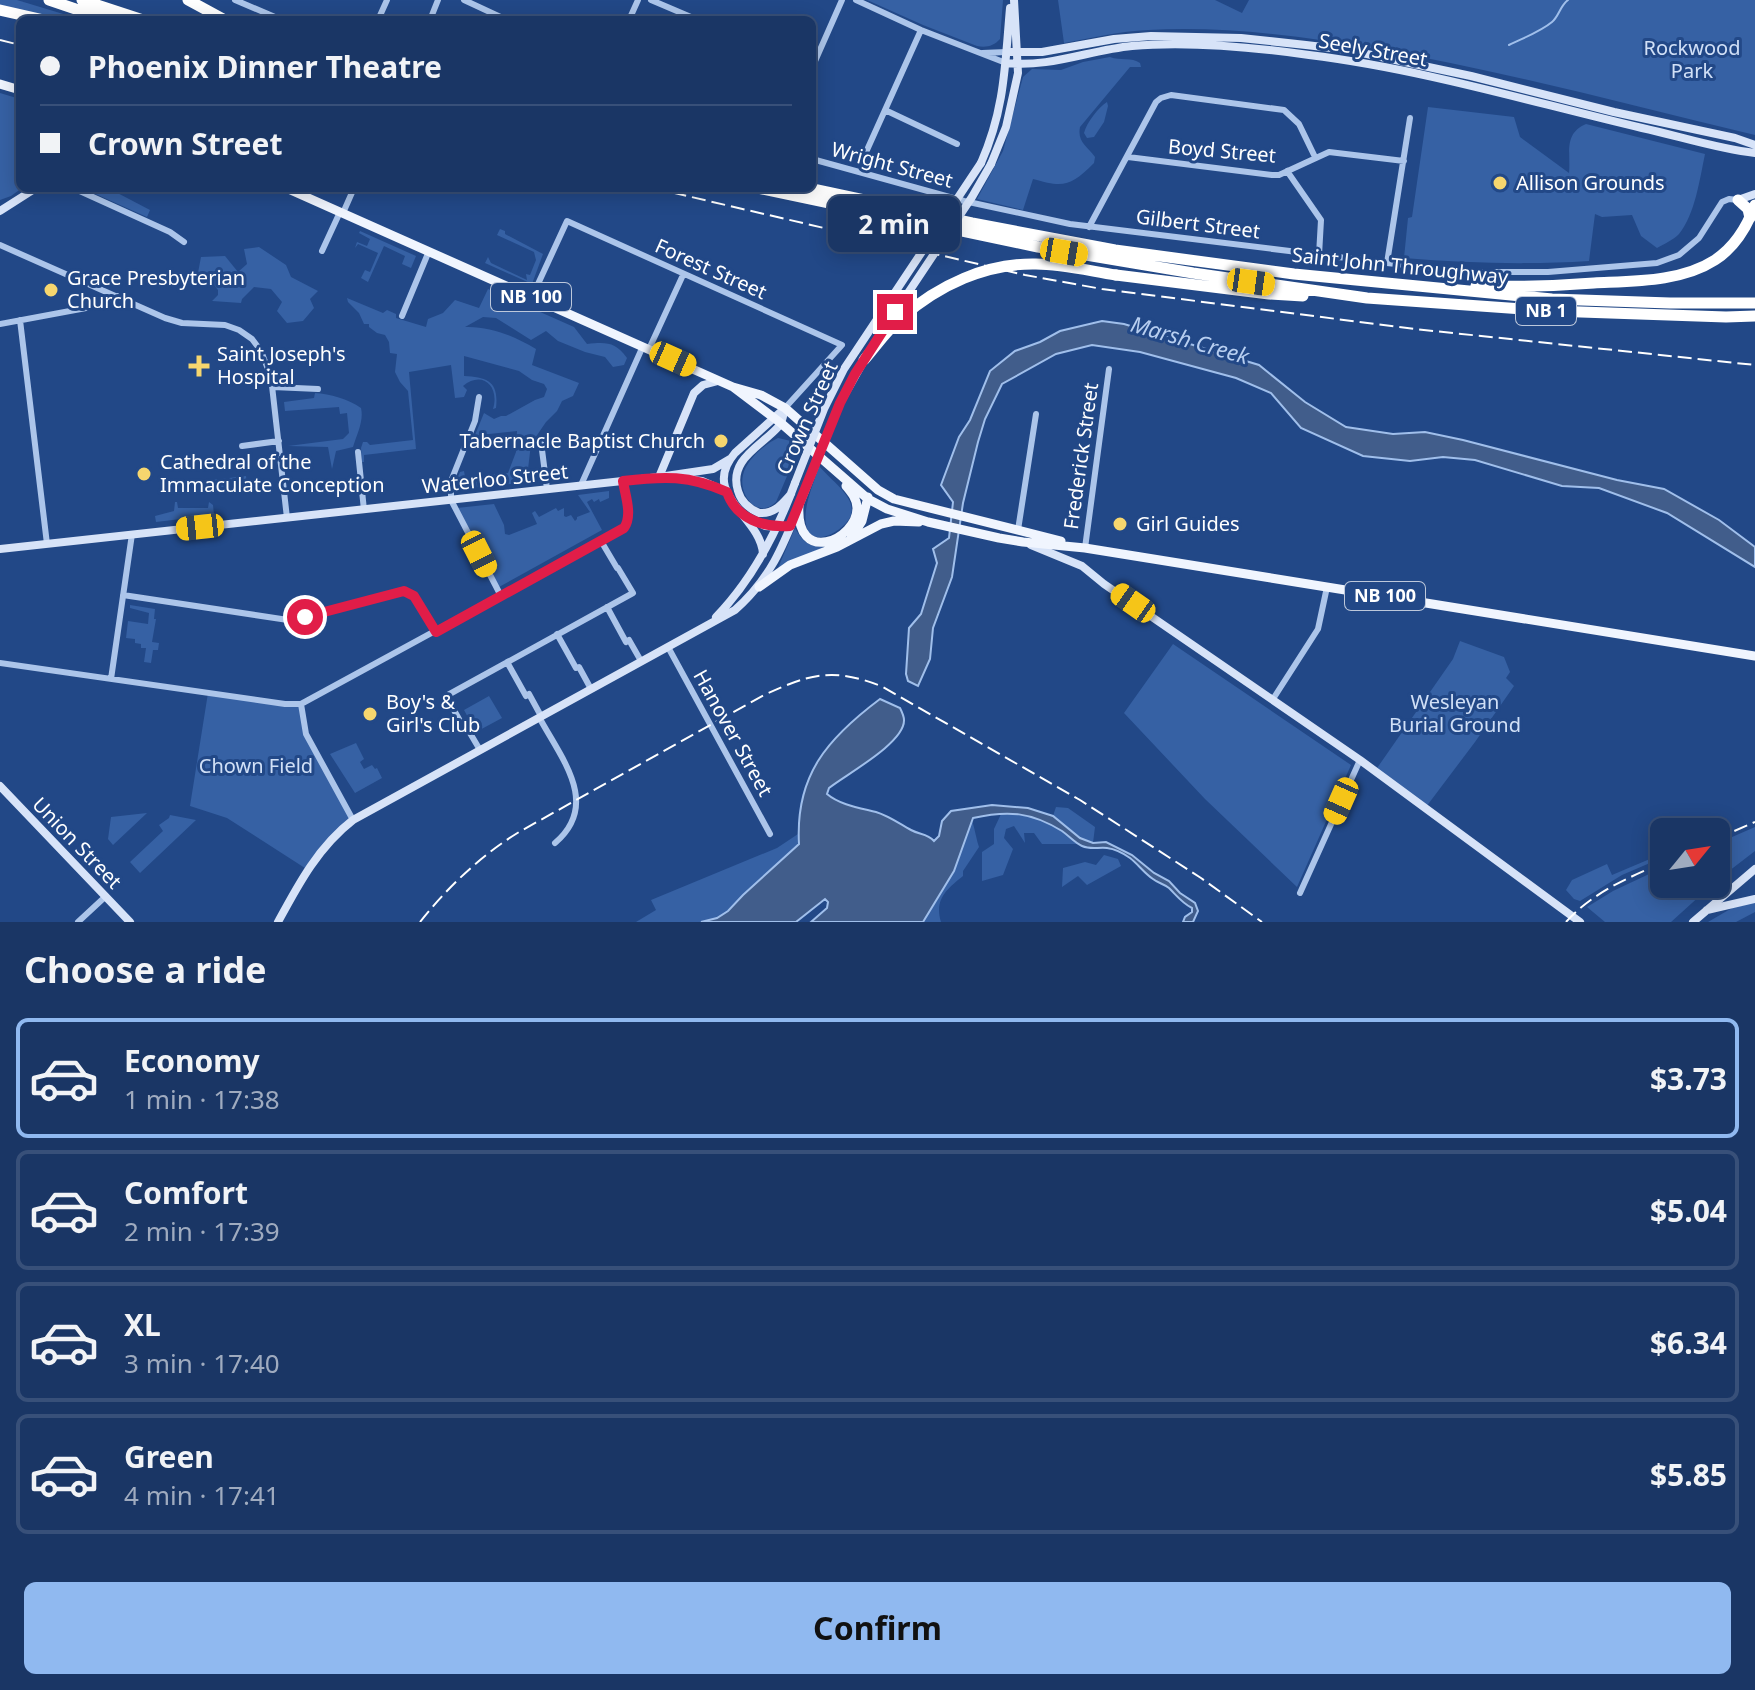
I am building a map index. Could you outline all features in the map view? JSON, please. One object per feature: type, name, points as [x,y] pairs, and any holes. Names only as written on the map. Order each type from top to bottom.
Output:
[{"type":"highway","points":[[49,0],[96,16]]},
{"type":"highway","points":[[82,0],[131,16]]},
{"type":"highway","points":[[188,0],[218,16]]},
{"type":"highway","points":[[0,10],[26,16]]},
{"type":"highway","name":"Saint John Throughway","points":[[816,190],[1115,250],[1294,274],[1552,299],[1755,303]]},
{"type":"highway","name":"Saint John Throughway","points":[[777,192],[1053,250],[1367,298],[1552,311],[1755,317]]},
{"type":"highway","points":[[1738,200],[1748,209],[1750,219]]},
{"type":"highway","points":[[1410,285],[1549,286],[1667,277],[1702,267],[1717,259],[1731,247],[1750,219],[1755,205]]},
{"type":"highway","points":[[864,360],[906,314],[938,291],[973,274],[1005,266],[1033,264],[1269,294],[1367,298]]},
{"type":"main road","name":"Crown Street","points":[[710,623],[740,590],[763,554],[844,369],[986,164],[999,116],[1012,0]]},
{"type":"main road","name":"Crown Street","points":[[278,922],[318,856],[333,837],[353,820],[735,610],[759,587],[771,569],[790,526],[832,420],[864,360],[965,208],[1006,127],[1019,64],[1012,0]]},
{"type":"main road","name":"Seely Street","points":[[1007,52],[1065,49],[1114,39],[1151,36],[1216,37],[1348,50],[1471,76],[1755,145]]},
{"type":"main road","name":"Seely Street","points":[[1006,63],[1055,61],[1142,46],[1306,54],[1429,76],[1750,152]]},
{"type":"main road","points":[[1750,152],[1755,159]]},
{"type":"main road","points":[[3,208],[29,192]]},
{"type":"main road","name":"NB 100","points":[[295,192],[733,387],[761,395],[785,408],[869,482],[894,499],[1085,548]]},
{"type":"main road","points":[[1738,200],[1755,194]]},
{"type":"main road","points":[[659,477],[694,393],[707,382],[720,381]]},
{"type":"main road","name":"NB 100","points":[[733,387],[778,420],[868,499],[887,509],[928,522],[1023,542],[1085,548],[1755,656]]},
{"type":"main road","points":[[785,408],[743,459],[737,486],[746,504],[759,513],[778,509],[791,494]]},
{"type":"main road","points":[[659,477],[713,469],[778,420]]},
{"type":"main road","points":[[730,459],[725,472],[728,496],[759,536],[763,554]]},
{"type":"main road","points":[[799,505],[799,525],[811,541],[827,542],[849,528],[857,505],[828,464]]},
{"type":"main road","points":[[659,477],[696,480],[727,492]]},
{"type":"main road","name":"Waterloo Street","points":[[0,549],[659,477]]},
{"type":"main road","points":[[846,543],[860,527],[869,482]]},
{"type":"main road","points":[[739,512],[765,526],[790,526]]},
{"type":"main road","points":[[759,587],[790,565],[846,543],[888,521],[928,522]]},
{"type":"main road","points":[[1023,542],[1082,566],[1360,760],[1580,922]]},
{"type":"main road","points":[[1082,566],[1085,548]]},
{"type":"main road","name":"Union Street","points":[[0,786],[130,922]]},
{"type":"main road","points":[[1693,922],[1755,869]]},
{"type":"main road","points":[[1706,910],[1755,899]]},
{"type":"street","points":[[235,0],[272,16]]},
{"type":"street","points":[[258,10],[263,0]]},
{"type":"street","points":[[464,0],[498,16]]},
{"type":"street","points":[[651,0],[689,16]]},
{"type":"street","points":[[816,59],[842,0]]},
{"type":"street","name":"Seely Street","points":[[856,0],[921,30],[1006,63]]},
{"type":"street","points":[[867,150],[921,30]]},
{"type":"street","name":"Seely Street","points":[[979,54],[1007,52]]},
{"type":"street","points":[[1089,227],[1156,102],[1161,98],[1171,95],[1284,110],[1299,124],[1315,157]]},
{"type":"street","points":[[885,110],[957,144]]},
{"type":"street","points":[[1387,263],[1410,118]]},
{"type":"street","name":"Boyd Street","points":[[1128,157],[1272,175],[1333,152],[1404,161]]},
{"type":"street","name":"Wright Street","points":[[816,160],[964,201]]},
{"type":"street","points":[[1287,171],[1321,220],[1319,255]]},
{"type":"street","points":[[82,192],[170,232],[184,242]]},
{"type":"street","points":[[322,251],[352,192]]},
{"type":"street","name":"Gilbert Street","points":[[964,201],[1089,227],[1453,271],[1513,273],[1657,263],[1679,255],[1692,245],[1722,202],[1738,200]]},
{"type":"street","name":"Forest Street","points":[[532,297],[567,221],[842,345],[785,408]]},
{"type":"street","points":[[0,245],[175,321],[225,325],[252,339],[267,362],[273,387],[287,518]]},
{"type":"street","points":[[402,316],[429,251]]},
{"type":"street","points":[[581,486],[683,275]]},
{"type":"street","points":[[0,324],[86,308],[117,296]]},
{"type":"street","points":[[20,320],[47,544]]},
{"type":"street","name":"Frederick Street","points":[[1085,548],[1109,369]]},
{"type":"street","points":[[273,387],[318,389]]},
{"type":"street","points":[[479,397],[475,421],[451,481],[451,500],[501,596]]},
{"type":"street","points":[[1018,530],[1036,414]]},
{"type":"street","points":[[242,446],[279,441]]},
{"type":"street","points":[[541,442],[547,489]]},
{"type":"street","points":[[358,452],[364,510]]},
{"type":"street","points":[[0,663],[301,704],[622,529],[628,522],[623,481]]},
{"type":"street","points":[[111,679],[132,534]]},
{"type":"street","points":[[480,750],[446,696],[633,593],[601,541]]},
{"type":"street","points":[[1273,699],[1318,629],[1327,587]]},
{"type":"street","points":[[123,595],[288,620],[404,591],[414,596],[436,632]]},
{"type":"street","points":[[607,607],[626,642],[629,640],[641,661]]},
{"type":"street","points":[[557,634],[591,689]]},
{"type":"street","name":"Hanover Street","points":[[668,647],[770,834]]},
{"type":"street","points":[[507,662],[526,696],[529,694],[573,781],[577,798],[571,825],[555,843]]},
{"type":"street","points":[[301,704],[306,734],[353,820]]},
{"type":"street","points":[[1300,893],[1360,760]]},
{"type":"street","points":[[78,922],[106,896]]},
{"type":"green space","points":[[0,0],[17,0],[70,16],[42,16],[0,7]]},
{"type":"green space","points":[[867,0],[1003,0],[1000,39],[990,46],[977,46]]},
{"type":"green space","name":"Rockwood Park","points":[[1058,0],[1215,0],[1242,13],[1249,0],[1755,0],[1755,135],[1472,68],[1320,40],[1263,33],[1177,29],[1127,32],[1064,43]]},
{"type":"green space","points":[[1110,57],[1137,61],[1141,67],[1130,67],[1080,127],[1081,140],[1095,157],[1094,163],[1073,181],[1066,183],[1052,184],[1033,179],[1023,210],[977,199],[1003,151],[1023,77],[1032,69],[1061,70]]},
{"type":"green space","points":[[0,93],[16,98],[16,192],[0,200]]},
{"type":"green space","points":[[1107,102],[1104,122],[1094,137],[1087,138],[1084,133],[1088,124]]},
{"type":"green space","name":"Allison Grounds","points":[[1428,107],[1514,117],[1520,137],[1569,173],[1571,139],[1586,124],[1705,154],[1689,217],[1679,234],[1657,248],[1641,236],[1632,215],[1602,217],[1595,214],[1589,261],[1496,263],[1404,258]]},
{"type":"green space","points":[[91,192],[116,192],[150,210],[147,217]]},
{"type":"green space","points":[[500,229],[543,254],[532,284],[485,263],[488,257],[491,263],[527,280],[526,274],[530,275],[536,260],[534,252],[497,235]]},
{"type":"green space","points":[[360,231],[416,256],[411,268],[402,264],[405,256],[384,246],[368,282],[361,278],[365,270],[370,272],[378,253],[358,244],[355,248],[357,242],[367,246],[370,239]]},
{"type":"green space","points":[[259,247],[286,265],[291,277],[318,291],[310,299],[314,308],[303,321],[287,323],[277,311],[282,302],[271,289],[254,287],[241,303],[212,301],[218,290],[197,278],[201,257],[225,256],[238,272],[247,264],[244,249]]},
{"type":"green space","points":[[488,289],[574,327],[587,344],[614,346],[627,358],[624,365],[613,367],[605,357],[558,341],[546,331],[531,340],[496,318],[483,317],[465,327],[493,330],[519,340],[536,349],[532,365],[579,383],[573,396],[562,401],[531,444],[528,469],[536,470],[537,474],[520,478],[520,483],[458,489],[456,481],[460,472],[464,471],[465,477],[508,473],[516,452],[517,431],[480,435],[480,442],[473,440],[484,413],[494,419],[506,416],[544,397],[547,389],[544,384],[519,371],[464,356],[464,376],[480,378],[494,387],[496,408],[493,409],[492,387],[483,380],[470,381],[463,386],[467,390],[464,397],[455,398],[451,365],[409,372],[416,449],[364,455],[362,462],[363,442],[370,445],[413,440],[408,391],[395,372],[397,354],[390,353],[385,335],[364,324],[347,298],[383,313],[387,310],[396,314],[396,318],[426,327],[428,319],[443,313],[455,300],[479,308]]},
{"type":"green space","points":[[315,393],[327,394],[361,408],[361,423],[353,447],[336,451],[332,469],[328,447],[288,446],[343,439],[349,433],[347,413],[340,414],[339,407],[285,411],[284,402],[314,398]]},
{"type":"green space","points":[[778,438],[791,441],[799,448],[776,502],[769,507],[756,507],[746,497],[743,475],[757,453]]},
{"type":"green space","points":[[819,466],[842,490],[851,506],[851,515],[846,523],[835,532],[820,537],[810,535],[806,519]]},
{"type":"green space","points":[[246,476],[247,484],[186,488],[186,483]]},
{"type":"green space","points":[[609,491],[609,498],[587,502],[602,530],[499,587],[457,508],[494,504],[505,534],[509,535],[537,524],[532,513],[535,511],[539,517],[556,508],[558,511],[564,508],[564,516],[571,515],[575,521],[577,517],[590,512],[578,495]]},
{"type":"green space","points":[[175,502],[178,508],[208,508],[209,502],[213,505],[214,515],[156,522],[155,516],[174,511]]},
{"type":"green space","points":[[795,528],[807,543],[826,546],[778,568]]},
{"type":"green space","points":[[130,605],[155,609],[152,642],[159,643],[158,650],[153,650],[151,663],[144,662],[146,648],[141,648],[135,639],[126,638],[128,621],[148,624],[149,613],[130,608]]},
{"type":"green space","name":"Wesleyan Burial Ground","points":[[1460,641],[1504,657],[1510,672],[1506,678],[1514,686],[1426,807],[1375,771],[1453,659]]},
{"type":"green space","points":[[1173,644],[1351,765],[1297,887],[1205,799],[1124,713]]},
{"type":"green space","name":"Chown Field","points":[[208,693],[301,704],[303,724],[353,820],[308,870],[227,818],[190,806]]},
{"type":"green space","points":[[489,696],[502,718],[476,732],[464,710]]},
{"type":"green space","points":[[880,699],[900,708],[904,722],[898,735],[869,761],[833,784],[827,792],[839,802],[890,818],[934,841],[949,812],[967,810],[979,847],[963,871],[963,876],[943,895],[939,907],[941,922],[811,922],[827,908],[825,899],[796,922],[636,922],[656,910],[651,900],[777,848],[798,834],[801,801],[814,767],[833,741]]},
{"type":"green space","points":[[356,743],[364,759],[360,762],[364,769],[372,765],[382,778],[355,793],[330,754]]},
{"type":"green space","points":[[1056,807],[1068,808],[1095,827],[1093,843],[1080,838],[1053,816]]},
{"type":"green space","points":[[147,813],[113,845],[108,839],[111,817]]},
{"type":"green space","points":[[1001,814],[1042,821],[1078,844],[1042,844],[1034,833],[1024,833],[1025,843],[1014,826],[1006,829],[1004,838],[1013,849],[1003,875],[982,881],[982,852],[994,844],[994,829]]},
{"type":"green space","points":[[170,815],[196,820],[140,873],[130,862],[163,831],[159,825]]},
{"type":"green space","points":[[1755,827],[1755,851],[1730,870],[1730,838]]},
{"type":"green space","points":[[1104,855],[1118,859],[1121,866],[1087,885],[1078,876],[1062,887],[1063,868],[1085,862],[1096,865]]},
{"type":"green space","points":[[1650,859],[1650,863],[1622,875],[1580,901],[1566,890],[1572,880],[1607,864],[1612,875]]},
{"type":"green space","points":[[1650,874],[1650,898],[1698,898],[1671,922],[1605,922],[1587,907]]},
{"type":"green space","points":[[1755,902],[1755,912],[1736,922],[1708,922],[1732,908]]},
{"type":"shaded area","points":[[1102,321],[1124,324],[1259,365],[1305,402],[1346,427],[1393,434],[1425,432],[1664,489],[1719,520],[1755,547],[1755,567],[1667,513],[1599,488],[1562,486],[1475,460],[1443,457],[1410,461],[1363,456],[1301,428],[1271,393],[1236,378],[1140,352],[1092,345],[1056,354],[1002,384],[978,442],[963,503],[952,577],[933,628],[930,659],[918,686],[908,681],[909,628],[921,614],[937,563],[933,549],[949,538],[953,502],[941,485],[959,437],[970,420],[990,371],[1015,351],[1060,331]]},
{"type":"shaded area","points":[[880,699],[900,708],[904,718],[902,729],[873,758],[829,788],[827,794],[832,798],[881,814],[934,841],[939,836],[942,821],[951,811],[992,805],[1028,808],[1053,816],[1080,838],[1093,843],[1106,842],[1132,855],[1169,881],[1195,903],[1198,911],[1193,922],[1183,922],[1192,908],[1125,854],[1085,847],[1062,831],[1029,816],[997,814],[973,818],[954,871],[923,922],[811,922],[827,908],[825,899],[796,922],[701,922],[728,911],[799,844],[803,798],[818,760],[845,728]]},
{"type":"waterway","points":[[1509,45],[1552,22],[1568,0]]},
{"type":"railway","points":[[0,40],[16,44]]},
{"type":"railway","points":[[670,192],[1025,275],[1102,289],[1415,329],[1755,365]]},
{"type":"railway","points":[[420,922],[465,873],[519,832],[764,695],[808,678],[835,675],[881,686],[1080,800],[1201,878],[1262,922]]},
{"type":"railway","points":[[1730,833],[1755,822]]},
{"type":"railway","points":[[1566,922],[1599,894],[1650,868]]},
{"type":"place","name":"Allison Grounds","points":[[1500,183]]},
{"type":"place","name":"Grace Presbyterian Church","points":[[51,290]]},
{"type":"place","name":"Saint Joseph's Hospital","points":[[199,366]]},
{"type":"place","name":"Tabernacle Baptist Church","points":[[721,441]]},
{"type":"place","name":"Cathedral of the Immaculate Conception","points":[[144,474]]},
{"type":"place","name":"Girl Guides","points":[[1120,524]]},
{"type":"place","name":"Boy's & Girl's Club","points":[[370,714]]},
{"type":"route","points":[[305,617],[404,591],[414,596],[436,632],[624,528],[628,516],[623,481],[659,477],[702,481],[727,492],[739,512],[760,524],[790,526],[840,403],[895,312]]},
{"type":"water label","name":"Marsh Creek","points":[[1190,340]]}]
